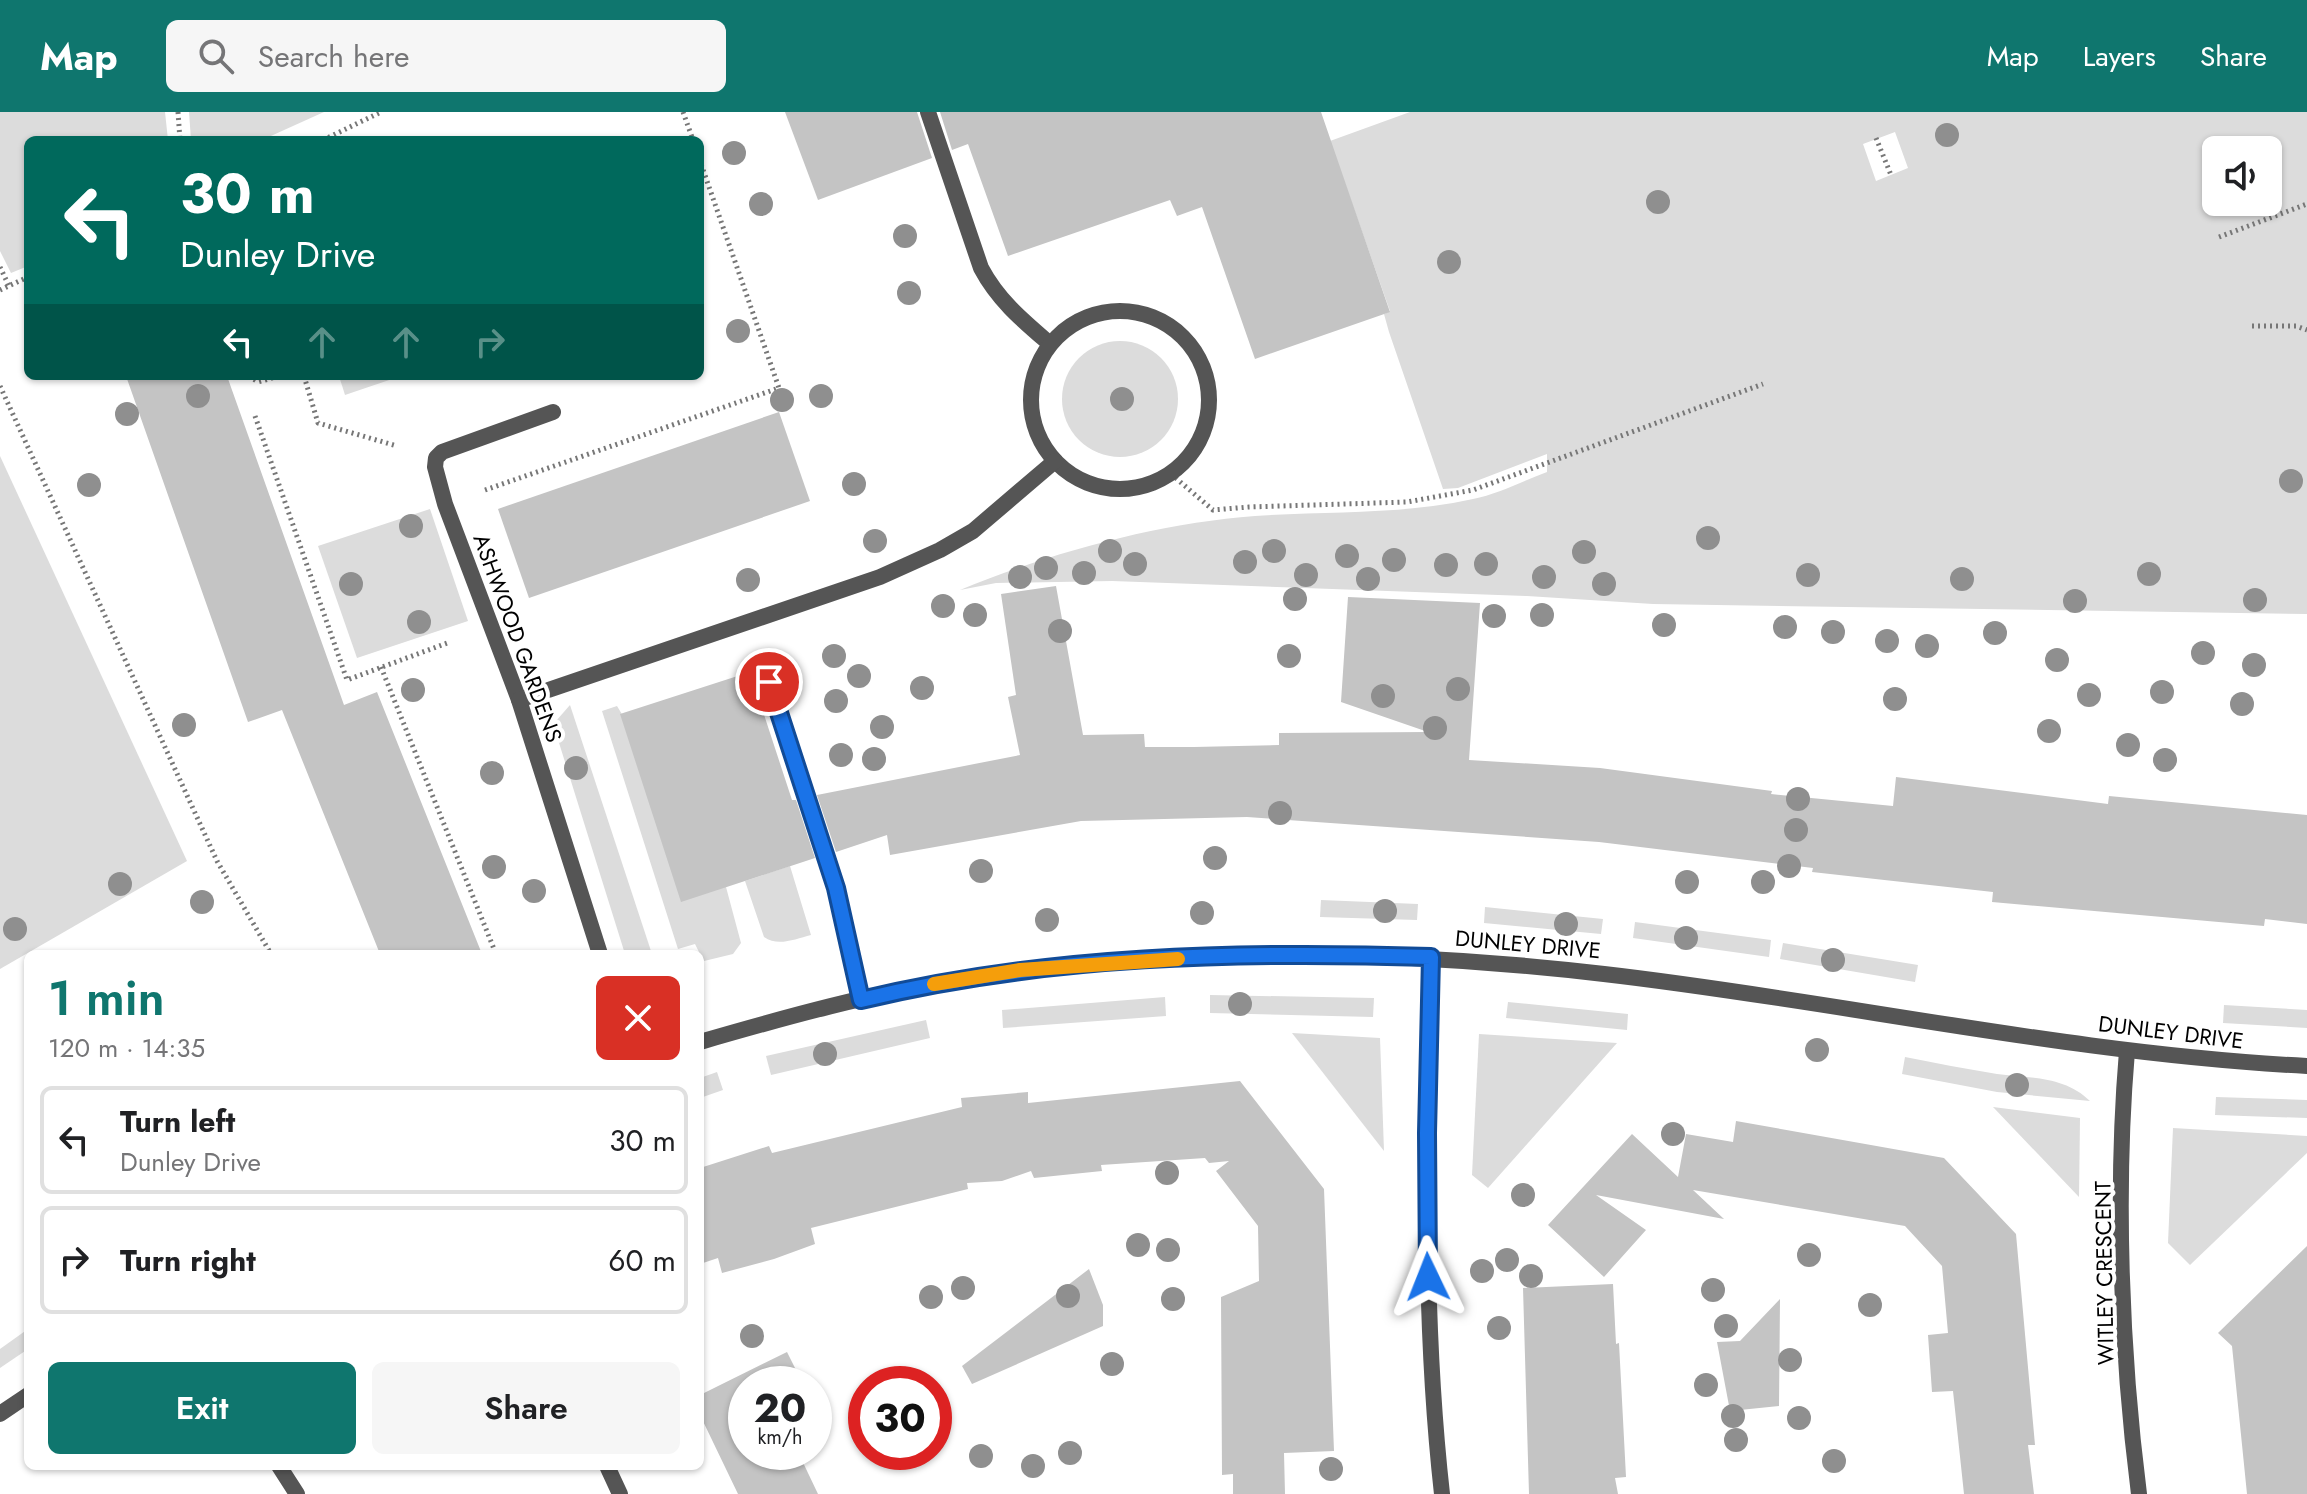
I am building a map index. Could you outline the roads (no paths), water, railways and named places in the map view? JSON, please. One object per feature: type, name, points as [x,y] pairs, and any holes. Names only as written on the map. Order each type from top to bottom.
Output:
[{"type":"street","points":[[928,112],[981,268],[992,289],[1006,307],[1050,344]]},
{"type":"street","points":[[1132,311],[1160,321],[1185,339],[1202,365],[1209,394],[1206,424],[1192,452],[1171,474],[1143,487],[1113,489],[1084,481],[1066,471],[1044,448],[1033,423],[1030,397],[1036,367],[1050,344],[1073,324],[1101,313],[1132,311]]},
{"type":"street","name":"ASHWOOD GARDENS","points":[[553,412],[442,452],[436,458],[435,467],[445,504],[519,700],[599,950]]},
{"type":"street","points":[[519,700],[880,577],[973,531],[1055,461]]},
{"type":"street","points":[[769,682],[836,888],[861,1000]]},
{"type":"street","name":"DUNLEY DRIVE","points":[[704,1041],[861,1000],[958,979],[1085,964],[1260,955],[1431,957],[1609,974],[2127,1051],[2242,1063],[2307,1066]]},
{"type":"street","points":[[1431,957],[1427,1133],[1429,1353],[1442,1494]]},
{"type":"street","name":"WITLEY CRESCENT","points":[[2127,1051],[2124,1091],[2124,1306],[2139,1494]]},
{"type":"street","points":[[0,1414],[24,1398]]},
{"type":"street","points":[[282,1470],[297,1494]]},
{"type":"street","points":[[609,1470],[620,1494]]}]
